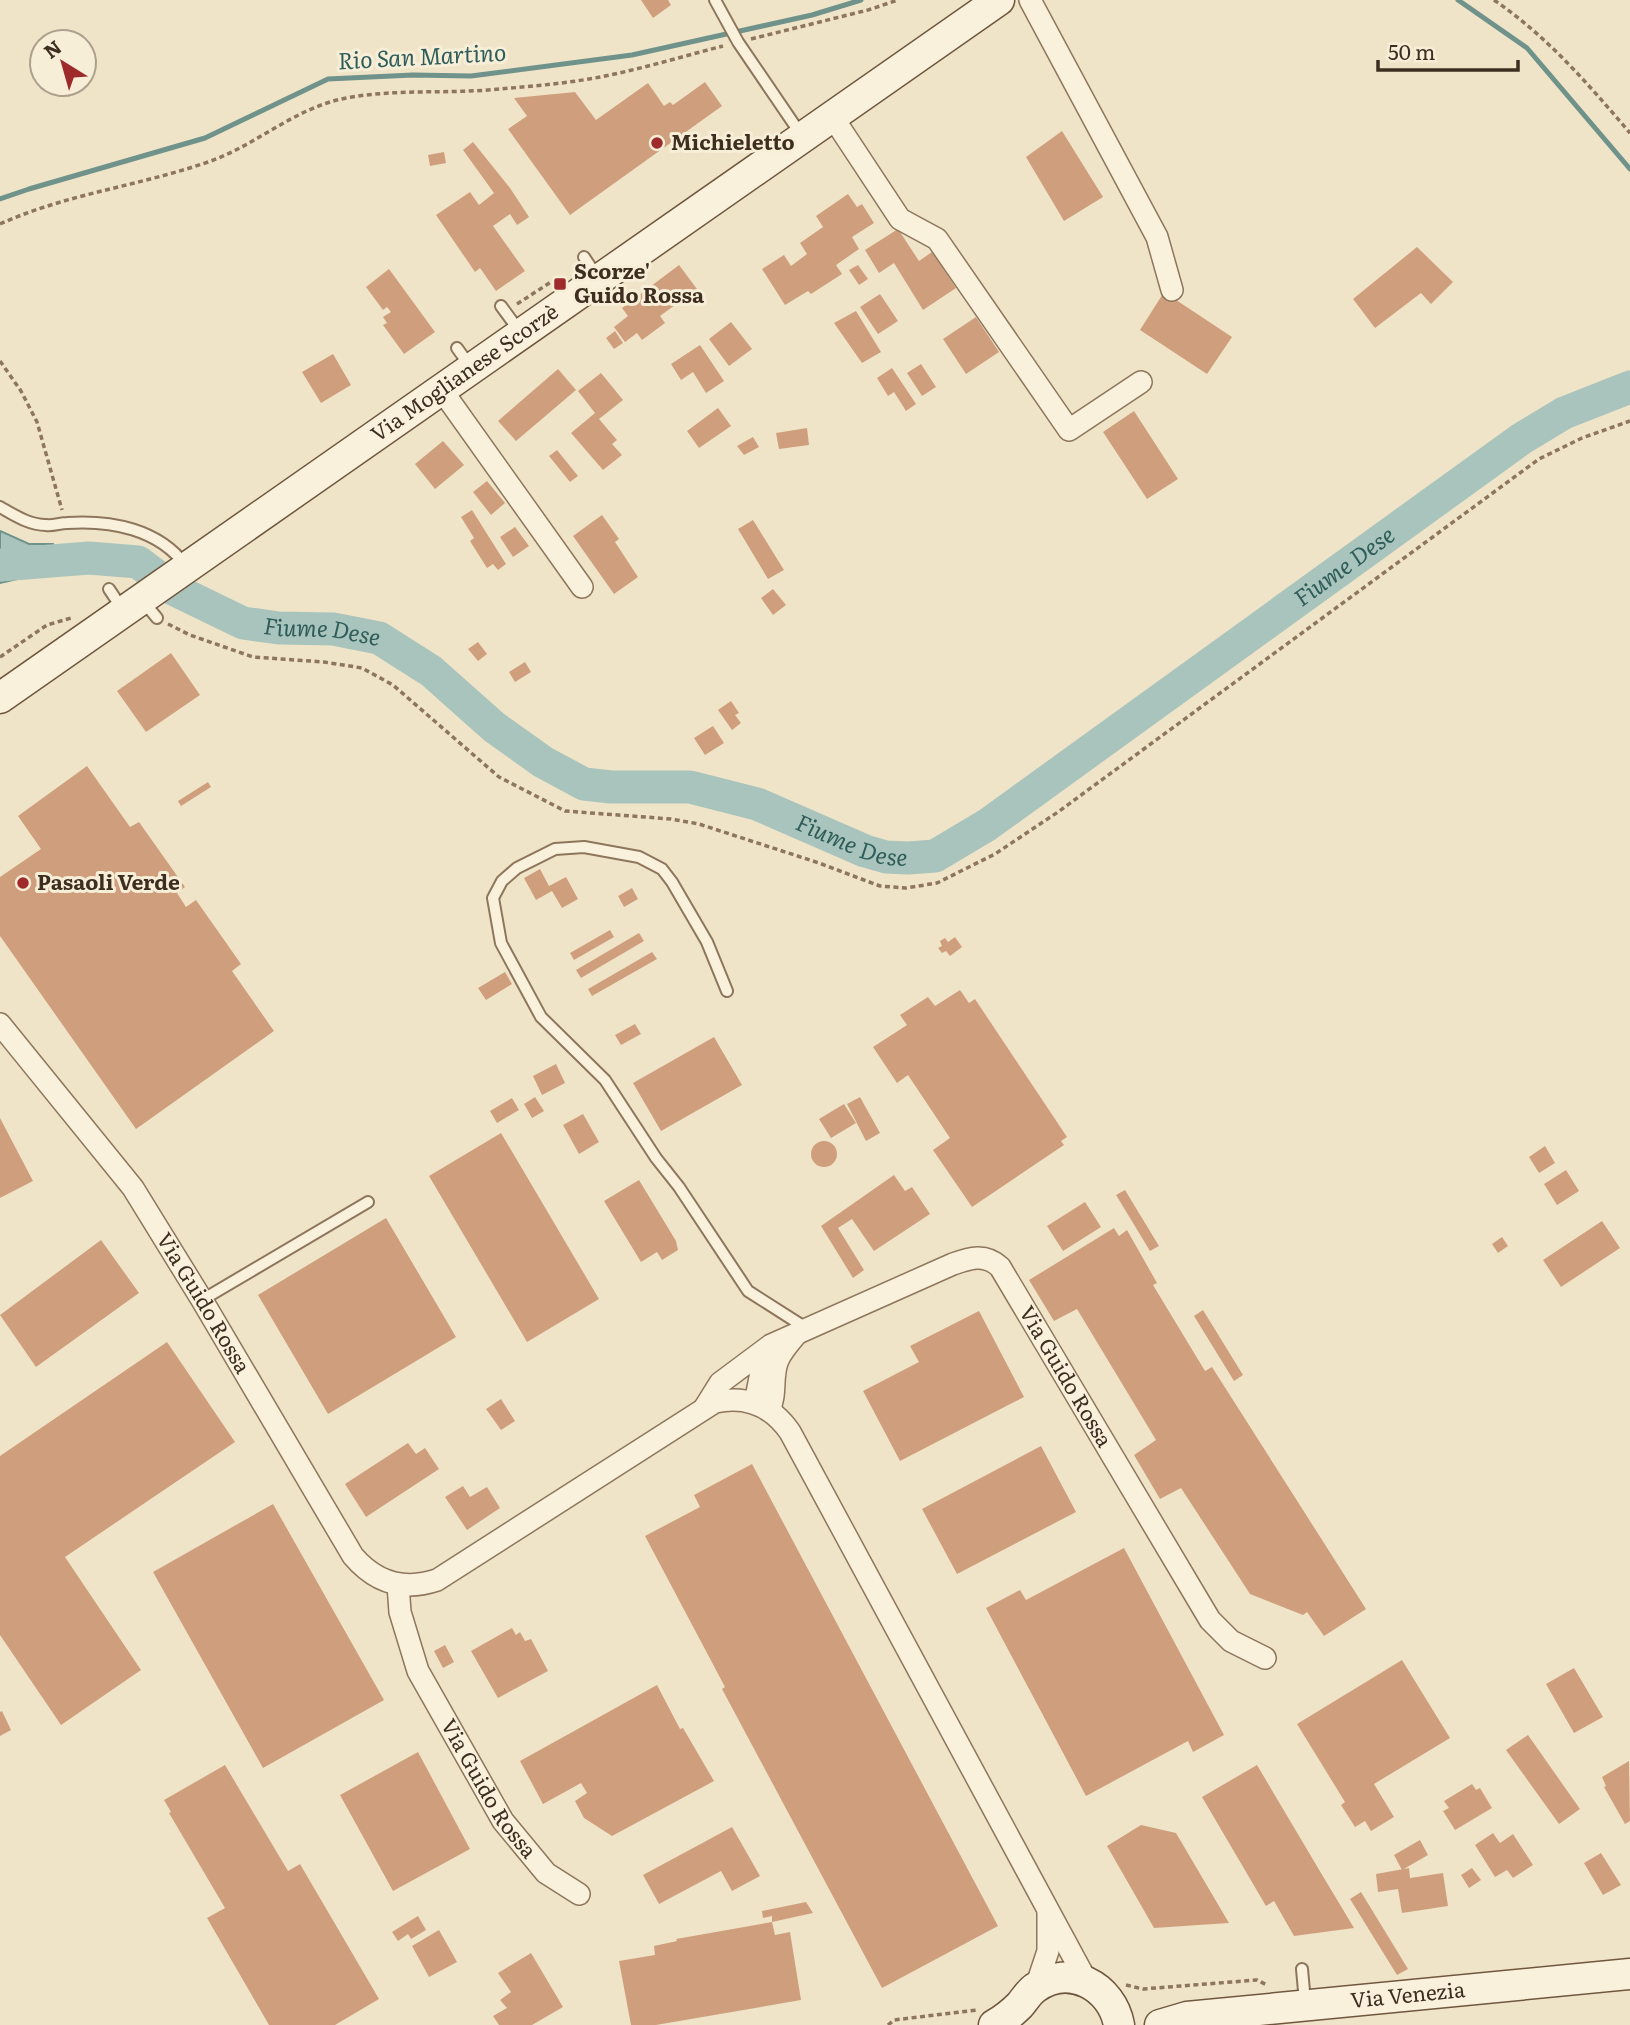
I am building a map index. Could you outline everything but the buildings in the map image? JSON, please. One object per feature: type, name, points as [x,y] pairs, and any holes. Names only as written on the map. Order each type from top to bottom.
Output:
[{"type":"main road","name":"Via Moglianese Scorzè","points":[[0,698],[441,389],[464,358],[521,333],[591,268],[803,137],[999,0]]},
{"type":"main road","name":"Via Venezia","points":[[990,2015],[1023,2006],[1052,1979],[1070,1978],[1106,1987],[1153,2014],[1174,2021],[1305,1998],[1630,1974]]},
{"type":"main road","points":[[1106,1987],[1119,2025]]},
{"type":"street","points":[[1030,0],[1157,237],[1172,290]]},
{"type":"street","points":[[832,117],[900,219],[937,239],[1069,430],[1140,382]]},
{"type":"street","points":[[441,389],[582,587]]},
{"type":"street","name":"Via Guido Rossa","points":[[0,1024],[133,1188],[353,1556],[373,1575],[398,1585],[425,1584],[449,1574],[705,1407],[727,1400],[762,1406]]},
{"type":"street","name":"Via Guido Rossa","points":[[705,1407],[719,1383],[771,1345],[971,1258],[979,1257],[995,1263],[1210,1620],[1231,1641],[1265,1658]]},
{"type":"street","points":[[762,1406],[774,1399],[778,1360],[801,1332]]},
{"type":"street","points":[[762,1406],[763,1362],[771,1345]]},
{"type":"street","points":[[762,1406],[778,1416],[790,1432],[1048,1910],[1106,1987]]},
{"type":"street","name":"Via Guido Rossa","points":[[398,1585],[400,1612],[418,1671],[503,1821],[546,1873],[579,1894]]},
{"type":"street","points":[[1023,2006],[1048,1951],[1048,1910]]},
{"type":"lane","points":[[715,0],[736,39],[803,137]]},
{"type":"lane","points":[[501,306],[521,333]]},
{"type":"lane","points":[[0,507],[32,523],[46,526],[65,523],[112,523],[132,529],[174,550],[181,570]]},
{"type":"lane","points":[[727,991],[706,943],[673,882],[662,869],[639,857],[584,847],[555,849],[517,868],[502,881],[493,898],[501,943],[541,1017],[605,1080],[748,1291],[801,1332]]},
{"type":"lane","points":[[202,1300],[368,1202]]},
{"type":"lane","points":[[1302,1969],[1305,1998]]},
{"type":"path","points":[[0,225],[44,206],[209,162],[323,103],[373,95],[498,90],[605,76],[736,39],[856,13],[898,0]]},
{"type":"path","points":[[1494,0],[1547,40],[1630,133]]},
{"type":"path","points":[[0,361],[21,391],[37,422],[65,523]]},
{"type":"path","points":[[134,603],[190,635],[253,657],[324,662],[362,668],[393,685],[499,777],[565,811],[671,819],[699,824],[880,886],[905,888],[937,883],[995,854],[1178,725],[1539,459],[1582,438],[1630,421]]},
{"type":"path","points":[[0,657],[47,625],[72,617]]},
{"type":"path","points":[[1106,1987],[1143,1989],[1257,1980],[1283,1992],[1305,1998]]},
{"type":"path","points":[[888,2025],[894,2020],[977,2010],[990,2015]]},
{"type":"water","points":[[0,531],[29,544],[53,544],[61,569],[0,583]]},
{"type":"waterway","name":"Rio San Martino","points":[[0,199],[205,138],[328,79],[413,75],[471,76],[632,55],[812,15],[861,0]]},
{"type":"waterway","name":"Rio San Martino","points":[[1458,0],[1527,48],[1630,169]]},
{"type":"waterway","name":"Fiume Dese","points":[[0,565],[89,558],[138,562],[175,590],[243,623],[279,628],[333,629],[379,638],[431,671],[494,727],[543,762],[584,784],[611,787],[690,787],[757,804],[865,851],[886,857],[935,856],[987,825],[1521,439],[1564,413],[1630,387]]},
{"type":"place","name":"Michieletto","points":[[657,143]]},
{"type":"place","name":"Scorze' Guido Rossa","points":[[560,284]]},
{"type":"place","name":"Pasaoli Verde","points":[[23,883]]}]
